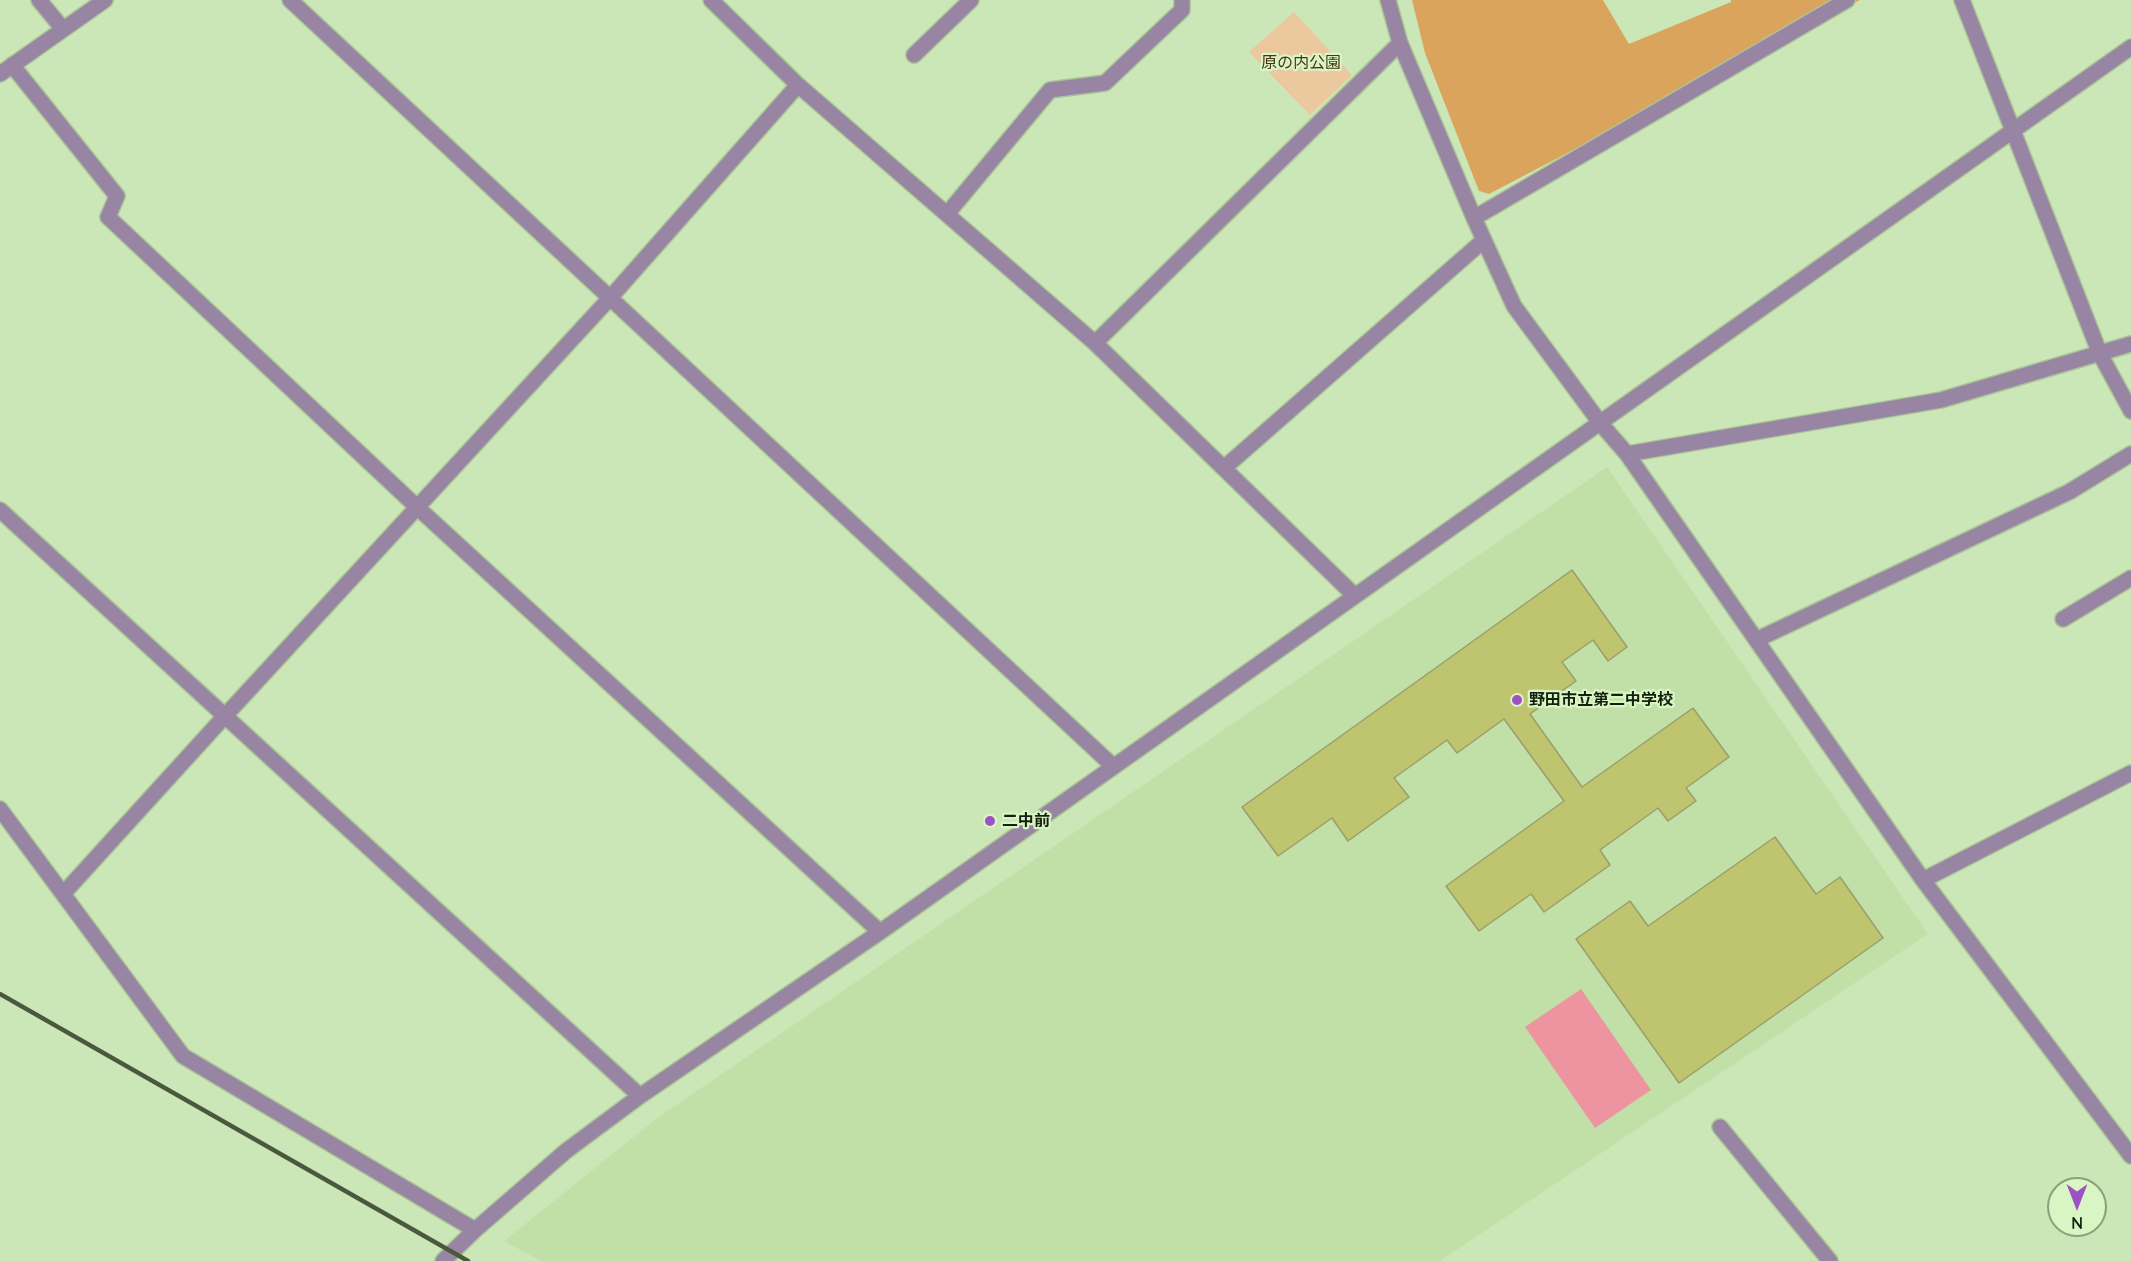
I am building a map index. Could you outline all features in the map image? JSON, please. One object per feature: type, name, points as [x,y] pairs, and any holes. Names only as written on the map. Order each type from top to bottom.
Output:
[{"type":"street","points":[[39,0],[63,29]]},
{"type":"street","points":[[105,0],[6,69],[117,196],[108,217],[418,508],[880,932]]},
{"type":"street","points":[[290,0],[1113,766]]},
{"type":"street","points":[[711,0],[798,85],[1095,343],[1354,595]]},
{"type":"street","points":[[914,55],[971,0]]},
{"type":"street","points":[[947,214],[1050,90],[1105,83],[1182,10],[1182,0]]},
{"type":"street","points":[[1388,0],[1400,43],[1514,306],[1601,424],[1627,454],[1923,880],[2131,1156]]},
{"type":"street","points":[[1474,218],[1847,0]]},
{"type":"street","points":[[1962,0],[2100,354],[2131,411]]},
{"type":"street","points":[[1095,343],[1400,43]]},
{"type":"street","points":[[443,1261],[566,1151],[640,1096],[880,932],[2131,47]]},
{"type":"street","points":[[63,894],[610,298],[798,85]]},
{"type":"street","points":[[1224,468],[1484,240]]},
{"type":"street","points":[[1627,454],[1941,400],[2131,344]]},
{"type":"street","points":[[1756,640],[2069,492],[2131,454]]},
{"type":"street","points":[[0,510],[640,1096]]},
{"type":"street","points":[[2063,619],[2131,578]]},
{"type":"street","points":[[1923,880],[2131,773]]},
{"type":"street","points":[[0,809],[183,1056],[475,1230]]},
{"type":"street","points":[[1720,1126],[1830,1261]]},
{"type":"shaded area","points":[[1412,0],[1603,0],[1629,44],[1731,2],[1731,0],[1860,0],[1489,194],[1479,191],[1425,53]]},
{"type":"shaded area","name":"野田市立第二中学校","points":[[1607,467],[1928,934],[1440,1261],[541,1261],[504,1241],[656,1119]]},
{"type":"shaded area","points":[[1581,989],[1651,1090],[1595,1128],[1525,1027]]},
{"type":"green space","name":"原の内公園","points":[[1294,12],[1352,75],[1310,115],[1249,52]]},
{"type":"building","points":[[1572,570],[1627,647],[1608,661],[1593,640],[1562,662],[1576,681],[1530,714],[1582,787],[1693,708],[1729,757],[1686,788],[1696,801],[1668,821],[1658,808],[1600,850],[1610,865],[1544,912],[1531,894],[1479,931],[1446,886],[1564,801],[1504,719],[1457,753],[1447,740],[1394,778],[1409,797],[1348,841],[1332,818],[1278,856],[1242,807]]},
{"type":"building","points":[[1775,837],[1816,894],[1840,877],[1883,938],[1679,1083],[1576,939],[1630,901],[1648,926]]},
{"type":"railway","points":[[0,994],[468,1261]]},
{"type":"place","name":"野田市立第二中学校","points":[[1517,700]]},
{"type":"place","name":"二中前","points":[[990,821]]}]
